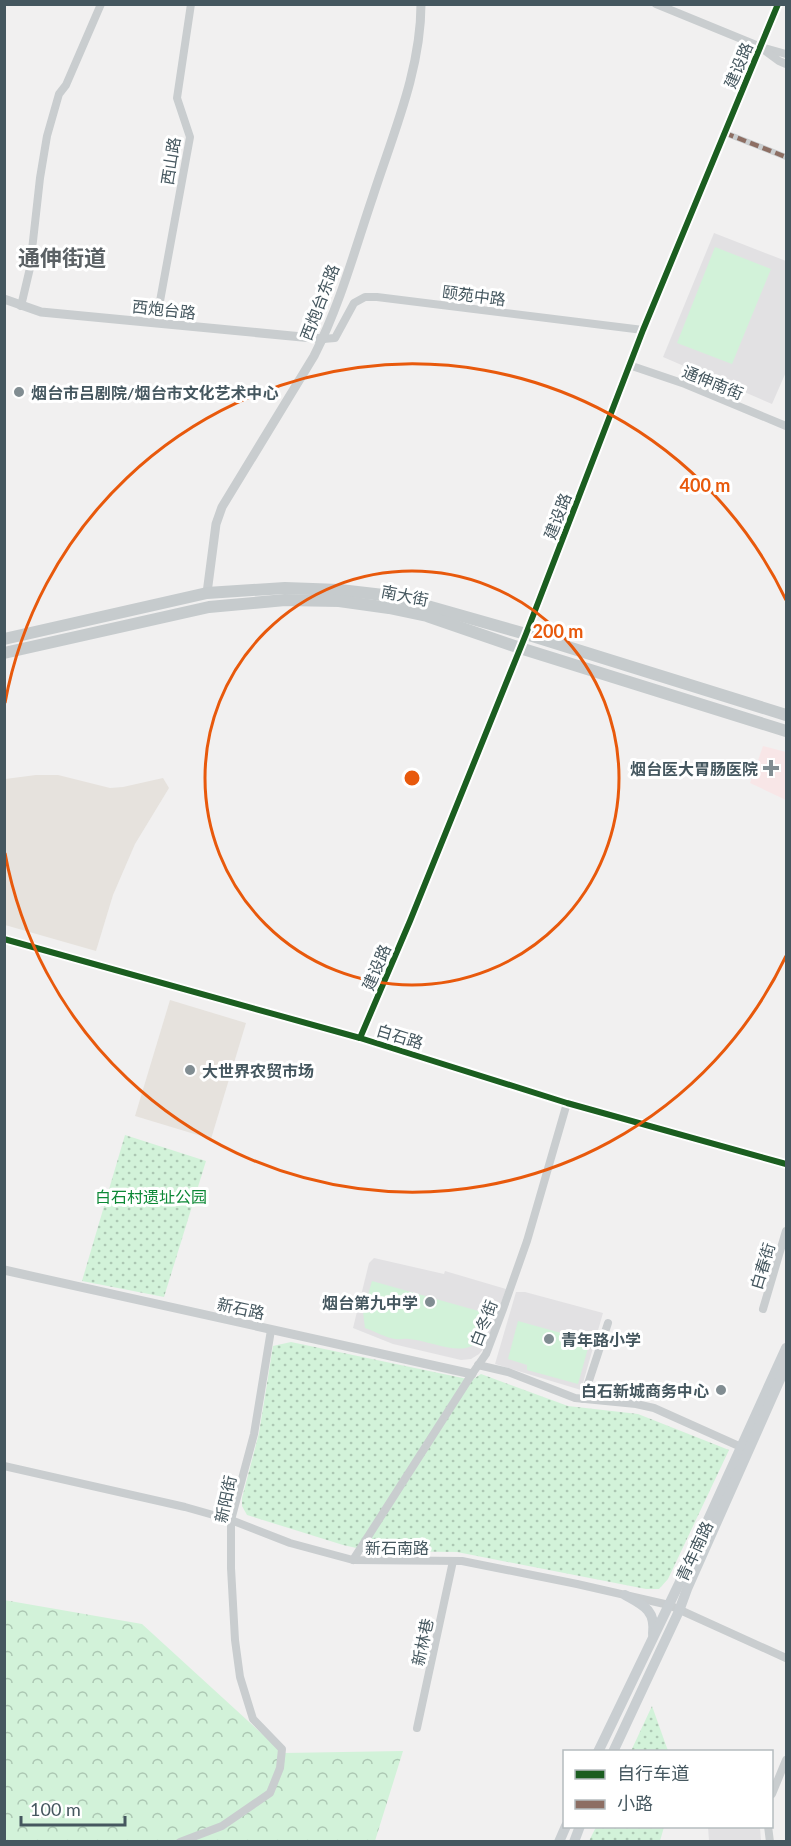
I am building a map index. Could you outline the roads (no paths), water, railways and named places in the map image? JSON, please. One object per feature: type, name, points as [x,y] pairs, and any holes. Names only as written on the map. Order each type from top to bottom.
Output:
[{"type":"main road","name":"南大街","points":[[4,639],[207,593],[285,588],[361,592],[392,596],[526,634],[786,715]]},
{"type":"main road","name":"南大街","points":[[4,653],[209,606],[285,600],[339,601],[427,616],[520,648],[786,731]]},
{"type":"main road","name":"青年南路","points":[[599,1750],[669,1605],[786,1348]]},
{"type":"main road","name":"青年南路","points":[[615,1750],[679,1611],[786,1366]]},
{"type":"main road","points":[[625,1595],[641,1605],[652,1616],[654,1624],[652,1639]]},
{"type":"main road","points":[[559,1842],[566,1828]]},
{"type":"main road","points":[[574,1842],[580,1828]]},
{"type":"street","points":[[21,306],[30,268],[47,136],[59,94],[66,85],[101,4]]},
{"type":"street","name":"西山路","points":[[156,323],[190,137],[177,98],[191,4]]},
{"type":"street","name":"西炮台东路","points":[[207,593],[216,524],[222,507],[323,339],[345,280],[409,84],[421,28],[421,4]]},
{"type":"street","points":[[656,4],[761,47],[786,54]]},
{"type":"street","name":"建设路","points":[[360,1038],[526,634],[643,330],[778,4]]},
{"type":"street","points":[[761,47],[786,64]]},
{"type":"street","points":[[725,132],[786,157]]},
{"type":"street","name":"颐苑中路","points":[[323,339],[335,338],[354,303],[365,297],[389,298],[643,330]]},
{"type":"street","name":"西炮台路","points":[[4,299],[41,312],[323,339]]},
{"type":"street","name":"通伸南街","points":[[629,365],[685,384],[786,426]]},
{"type":"street","name":"白石路","points":[[4,939],[360,1038],[567,1103],[786,1164]]},
{"type":"street","name":"白冬街","points":[[353,1560],[486,1354],[527,1241],[567,1103]]},
{"type":"street","name":"白春街","points":[[763,1309],[786,1231]]},
{"type":"street","name":"新石路","points":[[4,1270],[472,1374]]},
{"type":"street","points":[[583,1399],[608,1323]]},
{"type":"street","name":"新阳街","points":[[180,1842],[222,1826],[270,1793],[280,1768],[282,1749],[253,1719],[240,1677],[235,1640],[231,1568],[231,1520],[254,1434],[271,1329]]},
{"type":"street","points":[[478,1365],[508,1372],[574,1398],[654,1408],[741,1447]]},
{"type":"street","name":"新石南路","points":[[4,1466],[185,1507],[231,1520],[290,1543],[353,1560],[462,1561],[669,1605],[786,1658]]},
{"type":"street","name":"新林巷","points":[[417,1728],[453,1561]]},
{"type":"street","points":[[773,1789],[786,1760]]},
{"type":"place","name":"烟台市吕剧院/烟台市文化艺术中心","points":[[19,392]]},
{"type":"place","name":"烟台医大胃肠医院","points":[[771,768]]},
{"type":"place","name":"大世界农贸市场","points":[[190,1070]]},
{"type":"place","name":"烟台第九中学","points":[[430,1302]]},
{"type":"place","name":"青年路小学","points":[[549,1339]]},
{"type":"place","name":"白石新城商务中心","points":[[721,1390]]},
{"type":"district","name":"通伸街道","points":[[62,257]]},
{"type":"park label","name":"白石村遗址公园","points":[[151,1196]]}]
